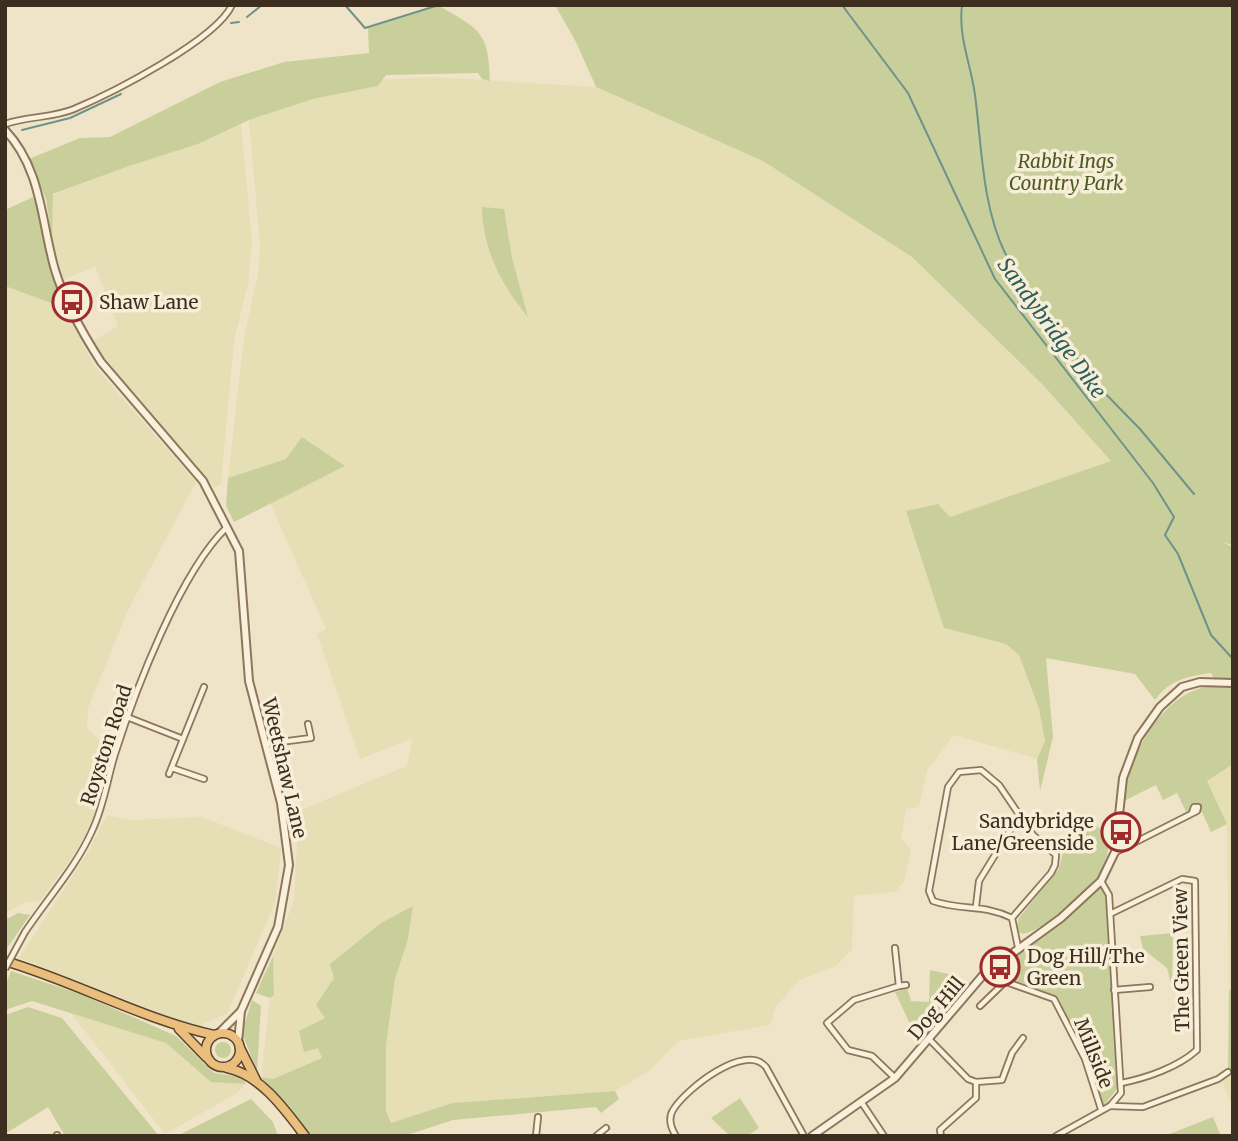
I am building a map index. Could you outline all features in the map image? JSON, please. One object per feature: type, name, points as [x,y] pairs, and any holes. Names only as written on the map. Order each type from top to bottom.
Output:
[{"type":"highway","points":[[5,961],[46,973],[176,1027],[230,1034],[239,1045],[258,1083]]},
{"type":"highway","points":[[176,1027],[210,1061],[245,1073],[258,1083],[305,1136]]},
{"type":"highway","points":[[210,1061],[205,1050],[216,1034]]},
{"type":"highway","points":[[225,1068],[235,1063],[239,1045]]},
{"type":"street","points":[[228,527],[203,481],[100,362],[89,344],[55,271],[45,213],[30,170],[5,127],[25,117],[60,113],[83,104],[199,40],[228,14],[232,5]]},
{"type":"street","name":"Royston Road","points":[[5,968],[24,932],[92,833],[103,805],[127,717],[173,612],[210,547],[228,527]]},
{"type":"street","name":"Weetshaw Lane","points":[[228,527],[239,551],[245,650],[286,830],[289,865],[278,927],[241,1011],[239,1045]]},
{"type":"street","points":[[1110,1106],[1121,1093],[1121,1083],[1109,895],[1101,881],[1115,852],[1125,767],[1145,727],[1169,697],[1182,687],[1200,682],[1233,683]]},
{"type":"street","points":[[169,774],[204,687]]},
{"type":"street","points":[[127,717],[183,738]]},
{"type":"street","points":[[265,744],[311,738],[308,724]]},
{"type":"street","points":[[172,768],[204,779]]},
{"type":"street","points":[[981,770],[999,785],[1021,819],[1057,859],[1051,873],[1012,918],[976,906],[964,908],[941,904],[933,901],[929,891],[948,787],[959,772],[981,770]]},
{"type":"street","points":[[1115,852],[1192,813]]},
{"type":"street","points":[[976,906],[979,881],[1008,833],[1021,819]]},
{"type":"street","name":"The Green View","points":[[1110,914],[1182,879],[1195,881],[1197,1050],[1188,1058],[1139,1079],[1121,1083]]},
{"type":"street","name":"Dog Hill","points":[[812,1136],[895,1078],[984,974],[1061,918],[1101,881]]},
{"type":"street","points":[[1012,918],[1018,947]]},
{"type":"street","points":[[895,948],[899,957],[899,986]]},
{"type":"street","name":"Millside","points":[[984,974],[1055,1000],[1084,1059],[1101,1110]]},
{"type":"street","points":[[980,1006],[1006,981]]},
{"type":"street","points":[[895,1078],[872,1056],[848,1050],[827,1023],[854,1000],[905,985]]},
{"type":"street","points":[[1114,990],[1150,987]]},
{"type":"street","name":"Weetshaw Lane","points":[[216,1034],[241,1011]]},
{"type":"street","points":[[929,1039],[968,1079],[976,1082],[1002,1080],[1012,1053],[1023,1038]]},
{"type":"street","points":[[676,1136],[671,1121],[672,1111],[708,1076],[748,1058],[761,1061],[804,1136]]},
{"type":"street","points":[[1056,1136],[1110,1106],[1143,1107],[1218,1079],[1228,1072]]},
{"type":"street","points":[[941,1136],[940,1130],[976,1098],[976,1082]]},
{"type":"street","points":[[862,1103],[884,1136]]},
{"type":"street","points":[[536,1136],[538,1117]]},
{"type":"street","points":[[596,1136],[606,1128]]},
{"type":"shaded area","points":[[431,77],[596,87],[763,161],[912,257],[1043,385],[1112,462],[949,517],[944,628],[1006,644],[1019,655],[1039,709],[1045,742],[1037,759],[954,735],[927,770],[919,807],[906,809],[901,839],[911,850],[904,882],[895,892],[854,896],[852,949],[836,966],[800,980],[776,1006],[770,1025],[678,1041],[650,1070],[615,1091],[452,1103],[391,1123],[386,1111],[386,1046],[395,979],[408,939],[413,906],[335,978],[318,1047],[322,1058],[273,1079],[261,1077],[270,998],[274,995],[273,956],[294,900],[297,844],[291,814],[407,766],[412,739],[360,759],[317,634],[326,629],[270,503],[344,465],[286,459],[228,478],[244,337],[258,274],[260,246],[249,120],[313,99],[378,86],[382,80]]},
{"type":"shaded area","points":[[241,124],[252,242],[248,284],[234,341],[221,484],[215,488],[104,362],[92,342],[118,326],[95,266],[63,280],[52,238],[53,195],[129,166],[198,144]]},
{"type":"shaded area","points":[[5,286],[67,309],[94,366],[196,482],[127,612],[88,708],[87,728],[111,752],[95,813],[80,846],[40,901],[26,902],[5,913]]},
{"type":"shaded area","points":[[1233,764],[1233,990],[1229,990],[1227,824],[1207,781]]},
{"type":"shaded area","points":[[107,815],[128,820],[202,817],[281,848],[275,903],[227,1014],[196,1027],[19,958],[88,852]]},
{"type":"shaded area","points":[[71,1013],[166,1043],[211,1082],[246,1084],[237,1093],[165,1134]]},
{"type":"shaded area","points":[[1233,1070],[1233,1109],[1222,1080]]},
{"type":"green space","name":"Rabbit Ings Country Park","points":[[555,5],[1233,5],[1233,545],[1222,542],[1233,547],[1233,764],[1207,781],[1227,824],[1211,832],[1202,812],[1189,818],[1177,793],[1163,800],[1156,785],[1122,802],[1132,764],[1153,726],[1166,710],[1182,697],[1199,689],[1218,686],[1211,673],[1173,683],[1155,700],[1135,674],[1046,658],[1053,737],[1040,791],[1037,759],[1045,741],[1039,709],[1019,655],[1006,644],[944,628],[906,511],[938,504],[950,517],[1111,461],[1043,385],[912,257],[763,161],[596,87],[576,42]]},
{"type":"green space","points":[[439,6],[464,20],[479,33],[487,51],[490,81],[482,79],[478,73],[386,75],[378,86],[313,99],[249,120],[198,144],[53,194],[52,238],[46,199],[29,159],[80,138],[110,137],[220,82],[284,62],[369,53],[368,28]]},
{"type":"green space","points":[[33,197],[67,309],[5,286],[5,210]]},
{"type":"green space","points":[[482,207],[504,209],[512,258],[528,317],[495,266],[486,238]]},
{"type":"green space","points":[[302,437],[345,466],[234,522],[226,506],[228,478],[286,459]]},
{"type":"green space","points":[[1083,813],[1108,836],[1108,852],[1103,868],[1078,898],[1051,920],[1028,933],[1020,933],[1017,927],[1019,918],[1059,868],[1063,853],[1058,847]]},
{"type":"green space","points":[[1101,881],[1109,895],[1121,1083],[1101,1110],[1085,1059],[1055,999],[984,974],[1061,918]]},
{"type":"green space","points":[[413,906],[408,939],[395,979],[386,1046],[386,1111],[391,1123],[452,1103],[615,1091],[619,1099],[601,1113],[596,1107],[453,1120],[404,1136],[309,1136],[261,1077],[273,1079],[322,1058],[318,1048],[304,1052],[299,1031],[325,1018],[316,1005],[334,978],[330,964],[381,923]]},
{"type":"green space","points":[[18,913],[30,915],[5,951],[5,920]]},
{"type":"green space","points":[[1173,933],[1172,988],[1167,968],[1143,949],[1140,936]]},
{"type":"green space","points":[[273,956],[274,995],[270,998],[256,993]]},
{"type":"green space","points":[[930,970],[958,976],[961,990],[919,1043],[895,992],[907,988],[911,1001],[929,1002]]},
{"type":"green space","points":[[11,971],[83,995],[176,1036],[214,1073],[242,1077],[246,1084],[211,1082],[166,1043],[32,1001],[5,1010],[5,986]]},
{"type":"green space","points":[[1229,990],[1233,990],[1233,1070],[1228,1072]]},
{"type":"green space","points":[[252,1000],[261,1006],[257,1071],[242,1033]]},
{"type":"green space","points":[[28,1007],[62,1018],[159,1136],[65,1136],[48,1107],[5,1134],[5,1015]]},
{"type":"green space","points":[[223,1042],[229,1044],[229,1056],[223,1058],[217,1056],[215,1050],[217,1044]]},
{"type":"green space","points":[[740,1098],[759,1128],[747,1136],[730,1136],[711,1118]]},
{"type":"green space","points":[[251,1099],[273,1122],[278,1136],[177,1136]]},
{"type":"green space","points":[[1213,1117],[1221,1136],[1164,1136]]},
{"type":"waterway","points":[[247,17],[262,5]]},
{"type":"waterway","points":[[345,5],[365,28],[439,5]]},
{"type":"waterway","name":"Sandybridge Dike","points":[[842,5],[908,93],[995,279],[1153,483],[1174,517],[1165,535],[1178,554],[1211,635],[1233,659]]},
{"type":"waterway","points":[[962,5],[963,40],[975,95],[987,196],[997,235],[1005,253],[1091,379],[1140,429],[1194,494]]},
{"type":"waterway","points":[[231,23],[239,22]]},
{"type":"waterway","points":[[22,130],[70,118],[121,94]]},
{"type":"place","name":"Shaw Lane","points":[[72,302]]},
{"type":"place","name":"Sandybridge Lane/Greenside","points":[[1121,832]]},
{"type":"place","name":"Dog Hill/The Green","points":[[1000,967]]}]
